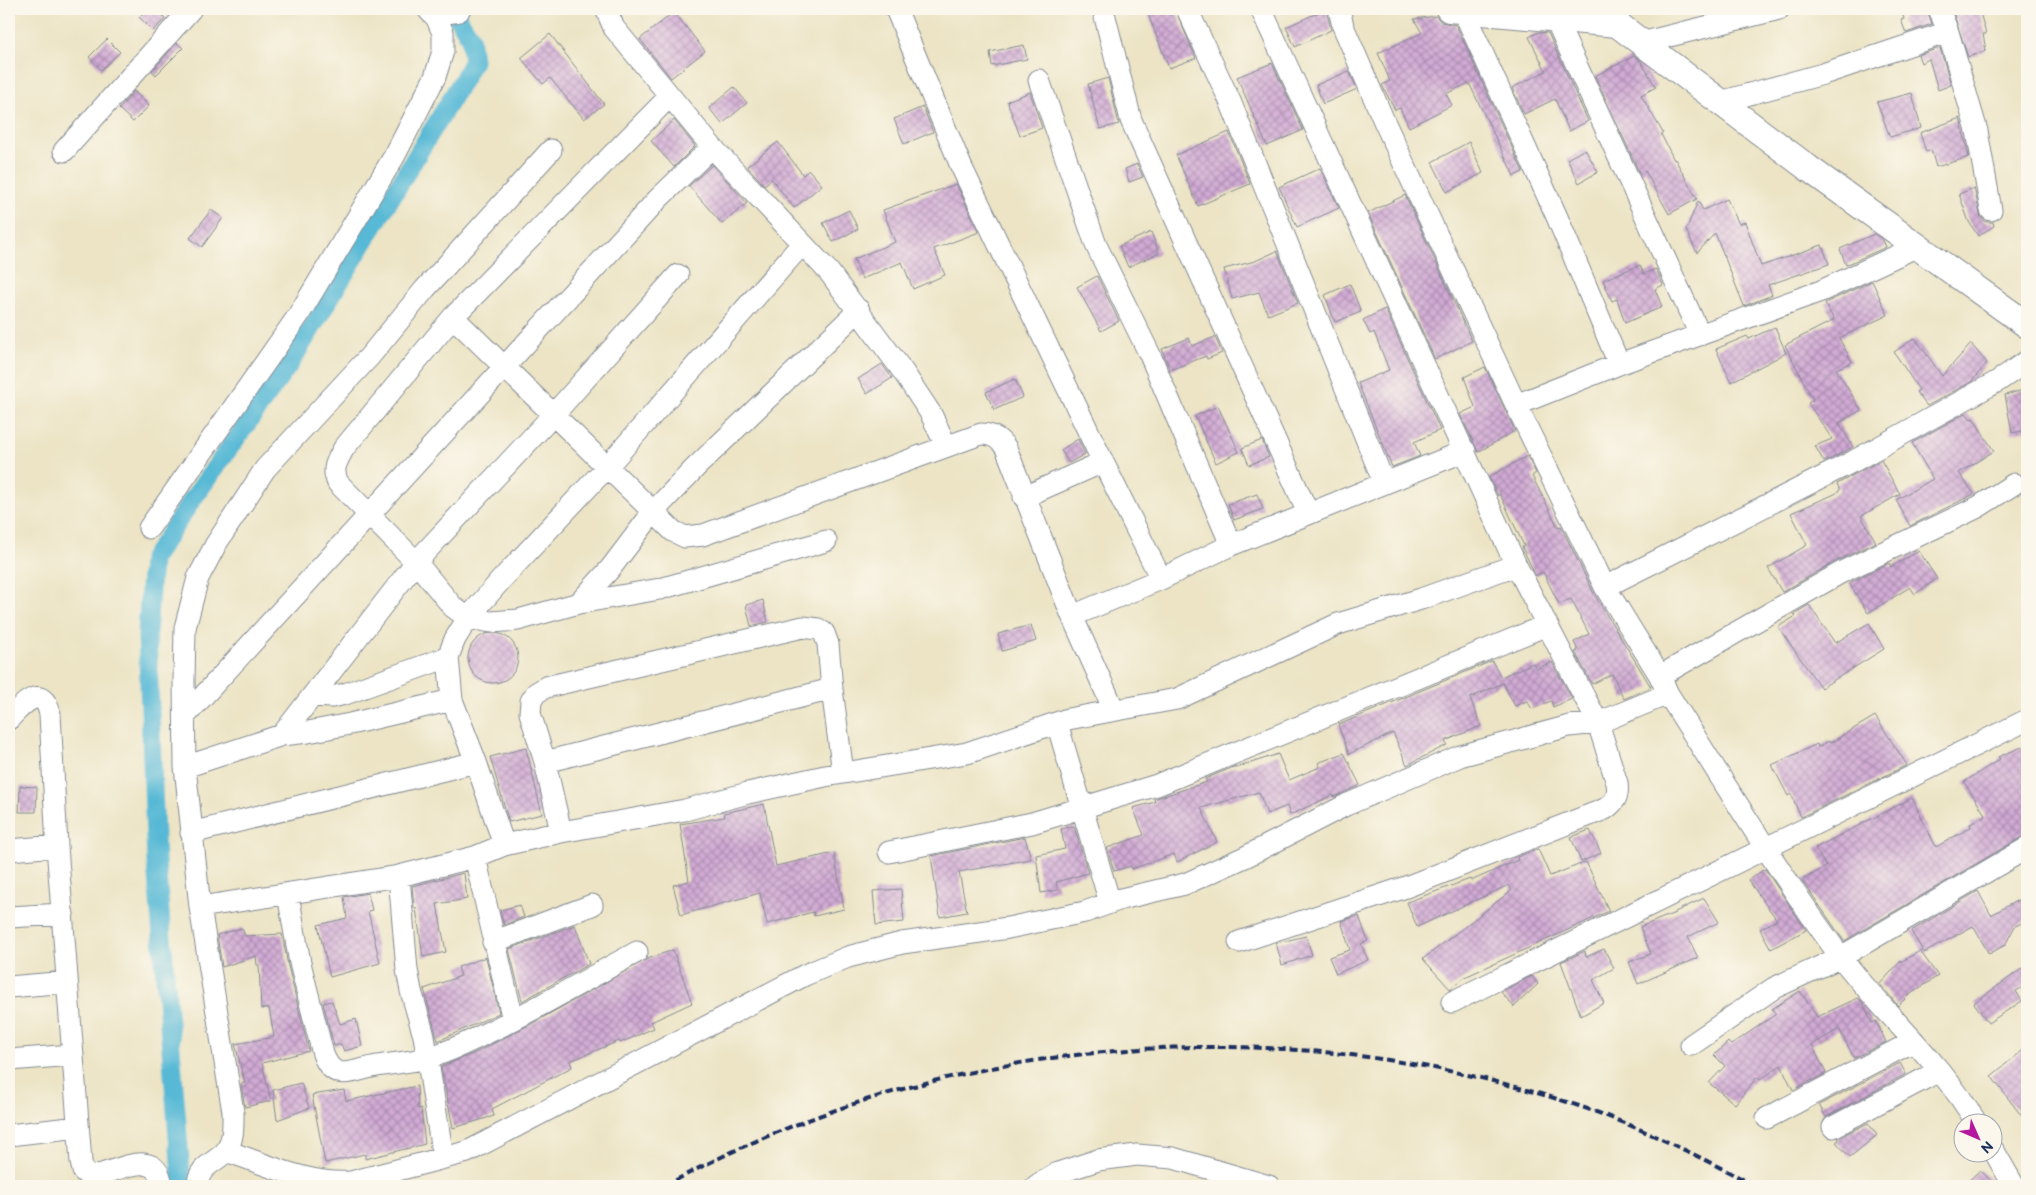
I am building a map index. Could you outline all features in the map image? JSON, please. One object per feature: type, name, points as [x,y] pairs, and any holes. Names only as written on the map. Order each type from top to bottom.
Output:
[{"type":"main road","points":[[1456,9],[1555,18],[1618,17],[1641,42],[1720,102],[2027,324]]},
{"type":"street","points":[[64,150],[192,9]]},
{"type":"street","points":[[606,9],[614,28],[712,147],[829,272],[859,310],[926,407],[946,446]]},
{"type":"street","points":[[896,9],[961,166],[1161,579]]},
{"type":"street","points":[[1103,9],[1131,120],[1308,513]]},
{"type":"street","points":[[1187,9],[1230,101],[1384,483]]},
{"type":"street","points":[[1239,942],[1406,887],[1605,809],[1611,805],[1618,792],[1598,723],[1516,565],[1260,9]]},
{"type":"street","points":[[1339,9],[1343,26],[1384,121],[1516,405],[1605,587],[1766,847],[1841,957],[1939,1071],[1969,1112]]},
{"type":"street","points":[[1456,9],[1557,216],[1619,364]]},
{"type":"street","points":[[1641,42],[1779,9]]},
{"type":"street","points":[[1940,9],[1978,131],[1990,210]]},
{"type":"street","points":[[149,528],[298,316],[395,155],[435,77],[443,51],[442,10]]},
{"type":"street","points":[[1555,18],[1700,335]]},
{"type":"street","points":[[1720,102],[1823,74],[1948,32]]},
{"type":"street","points":[[1039,80],[1096,245],[1150,355],[1231,545]]},
{"type":"street","points":[[670,96],[453,317],[344,448],[335,464],[333,473],[338,483],[416,562],[442,596],[453,607],[468,618],[491,622],[518,620],[579,603],[660,589],[826,541]]},
{"type":"street","points":[[185,716],[658,199],[712,147]]},
{"type":"street","points":[[198,1186],[197,1182],[205,1166],[226,1151],[232,1135],[233,1112],[200,907],[184,767],[185,628],[198,578],[216,544],[266,469],[370,356],[425,289],[550,150]]},
{"type":"street","points":[[504,845],[476,762],[452,700],[448,657],[455,639],[468,618],[501,580],[606,468],[802,244]]},
{"type":"street","points":[[1516,405],[1619,364],[1821,291],[1918,246]]},
{"type":"street","points":[[282,735],[416,562],[554,414],[678,275]]},
{"type":"street","points":[[579,603],[610,569],[654,511],[695,468],[859,310]]},
{"type":"street","points":[[453,317],[554,414],[606,468],[678,535],[685,537],[703,534],[981,434],[989,434],[998,438],[1006,448],[1072,616],[1114,710]]},
{"type":"street","points":[[1605,587],[1854,461],[1998,381],[2027,361]]},
{"type":"street","points":[[1072,616],[1161,579],[1231,545],[1465,451]]},
{"type":"street","points":[[1024,497],[1103,462]]},
{"type":"street","points":[[226,1151],[314,1180],[332,1184],[350,1182],[467,1152],[805,975],[848,957],[902,943],[1008,928],[1085,912],[1110,903],[1185,884],[1245,857],[1346,805],[1460,756],[1569,726],[1598,723],[1664,685],[1842,572],[1978,507],[2014,484]]},
{"type":"street","points":[[200,907],[399,876],[475,856],[504,845],[561,832],[686,810],[748,793],[843,773],[967,753],[1057,723],[1114,710],[1177,699],[1338,624],[1516,565]]},
{"type":"street","points":[[889,852],[1032,823],[1158,786],[1547,625]]},
{"type":"street","points":[[561,832],[545,762],[530,713],[531,701],[536,693],[546,687],[803,627],[811,627],[824,633],[828,644],[843,773]]},
{"type":"street","points":[[312,696],[332,697],[345,694],[448,657]]},
{"type":"street","points":[[545,762],[832,689]]},
{"type":"street","points":[[9,719],[28,699],[36,697],[48,705],[80,1162],[87,1181],[138,1162],[148,1164],[158,1173],[162,1186]]},
{"type":"street","points":[[184,767],[282,735],[342,726],[452,700]]},
{"type":"street","points":[[1452,1002],[2027,720]]},
{"type":"street","points":[[1057,723],[1110,903]]},
{"type":"street","points":[[191,833],[476,762]]},
{"type":"street","points":[[9,850],[57,846]]},
{"type":"street","points":[[1691,1045],[1774,988],[1841,957],[2027,848]]},
{"type":"street","points":[[475,856],[512,1020]]},
{"type":"street","points":[[399,876],[410,991],[424,1036],[443,1158]]},
{"type":"street","points":[[288,894],[300,963],[326,1063],[333,1070],[351,1073],[370,1067],[428,1058],[458,1046],[512,1020],[637,952]]},
{"type":"street","points":[[493,942],[592,905]]},
{"type":"street","points":[[9,917],[63,914]]},
{"type":"street","points":[[9,987],[67,982]]},
{"type":"street","points":[[1767,1118],[1914,1041]]},
{"type":"street","points":[[9,1060],[73,1055]]},
{"type":"street","points":[[1834,1127],[1939,1071]]},
{"type":"street","points":[[9,1134],[78,1127]]},
{"type":"street","points":[[1036,1186],[1055,1174],[1098,1160],[1137,1155],[1173,1158],[1269,1186]]},
{"type":"street","points":[[2000,1162],[2014,1186]]},
{"type":"building","points":[[147,9],[155,9],[165,19],[153,31],[139,17]]},
{"type":"building","points":[[1146,9],[1175,9],[1196,58],[1169,68]]},
{"type":"building","points":[[1326,9],[1331,30],[1295,47],[1286,27]]},
{"type":"building","points":[[1901,9],[1927,9],[1932,24],[1906,33],[1901,20],[1904,19]]},
{"type":"building","points":[[1952,9],[1979,9],[1986,34],[1983,34],[1986,51],[1968,57]]},
{"type":"building","points":[[674,12],[705,51],[671,78],[640,39]]},
{"type":"building","points":[[1436,16],[1441,22],[1456,25],[1523,172],[1514,176],[1469,83],[1446,94],[1452,105],[1409,127],[1400,108],[1395,110],[1382,85],[1390,81],[1378,53],[1422,33],[1414,19]]},
{"type":"building","points":[[1539,32],[1548,33],[1588,121],[1569,131],[1555,99],[1524,114],[1512,88],[1546,71],[1529,37]]},
{"type":"building","points":[[550,34],[604,104],[584,119],[550,78],[543,84],[521,58]]},
{"type":"building","points":[[107,39],[120,52],[101,70],[89,57]]},
{"type":"building","points":[[177,43],[183,48],[156,75],[152,71]]},
{"type":"building","points":[[1024,45],[1027,59],[992,66],[990,52]]},
{"type":"building","points":[[1940,48],[1951,85],[1938,90],[1929,59],[1921,63],[1918,55]]},
{"type":"building","points":[[1634,56],[1640,60],[1656,87],[1641,95],[1663,133],[1661,134],[1674,160],[1697,199],[1669,214],[1645,171],[1640,174],[1595,76]]},
{"type":"building","points":[[1272,63],[1303,130],[1267,146],[1237,77]]},
{"type":"building","points":[[1349,71],[1357,89],[1323,104],[1316,85]]},
{"type":"building","points":[[1108,78],[1119,124],[1100,129],[1088,84]]},
{"type":"building","points":[[734,87],[747,103],[722,124],[709,108]]},
{"type":"building","points":[[134,91],[149,106],[133,122],[119,109]]},
{"type":"building","points":[[1030,92],[1042,128],[1020,136],[1007,101]]},
{"type":"building","points":[[1912,93],[1921,128],[1890,137],[1877,102]]},
{"type":"building","points":[[923,107],[933,132],[904,144],[894,119]]},
{"type":"building","points":[[1960,118],[1969,157],[1936,167],[1931,150],[1926,152],[1920,133]]},
{"type":"building","points":[[674,120],[695,146],[674,167],[651,141]]},
{"type":"building","points":[[1229,132],[1250,184],[1198,206],[1176,155]]},
{"type":"building","points":[[778,142],[803,175],[809,170],[822,185],[794,208],[772,179],[764,185],[747,166]]},
{"type":"building","points":[[1469,142],[1483,173],[1447,192],[1432,162]]},
{"type":"building","points":[[1585,149],[1598,172],[1579,183],[1567,159]]},
{"type":"building","points":[[1137,164],[1143,177],[1129,182],[1125,169]]},
{"type":"building","points":[[712,165],[747,203],[722,224],[689,186]]},
{"type":"building","points":[[1320,168],[1339,208],[1297,227],[1279,187]]},
{"type":"building","points":[[956,184],[979,232],[934,249],[945,275],[913,289],[902,262],[862,279],[854,259],[895,242],[883,210]]},
{"type":"building","points":[[1974,188],[1981,218],[1986,222],[1993,222],[1994,226],[1978,236],[1969,222],[1959,194]]},
{"type":"building","points":[[1405,195],[1472,341],[1435,359],[1368,213]]},
{"type":"building","points":[[1727,199],[1739,224],[1745,222],[1761,266],[1822,245],[1829,264],[1768,285],[1772,295],[1744,306],[1715,233],[1697,253],[1686,230],[1698,201],[1703,210]]},
{"type":"building","points":[[211,210],[223,218],[202,247],[190,238]]},
{"type":"building","points":[[849,210],[858,229],[833,242],[823,223]]},
{"type":"building","points":[[1151,232],[1159,253],[1128,267],[1119,246]]},
{"type":"building","points":[[1874,234],[1883,240],[1886,247],[1846,265],[1840,249]]},
{"type":"building","points":[[1277,251],[1298,303],[1268,315],[1259,292],[1232,299],[1224,269],[1255,261]]},
{"type":"building","points":[[1640,265],[1644,274],[1656,269],[1663,285],[1655,289],[1662,307],[1625,323],[1617,299],[1612,301],[1603,280]]},
{"type":"building","points":[[1097,276],[1119,321],[1101,331],[1077,287]]},
{"type":"building","points":[[1872,281],[1888,315],[1839,338],[1852,362],[1836,369],[1861,410],[1839,423],[1853,447],[1824,462],[1815,446],[1832,439],[1808,403],[1813,400],[1785,345],[1834,320],[1825,303]]},
{"type":"building","points":[[1350,284],[1361,312],[1335,322],[1325,295]]},
{"type":"building","points":[[1385,309],[1440,430],[1414,442],[1420,456],[1392,467],[1358,383],[1389,370],[1374,332],[1370,334],[1363,320]]},
{"type":"building","points":[[1775,327],[1786,353],[1731,382],[1716,349],[1747,336],[1749,339]]},
{"type":"building","points":[[1215,337],[1222,353],[1207,359],[1206,356],[1170,370],[1162,349],[1189,338],[1192,346]]},
{"type":"building","points":[[1915,338],[1942,376],[1971,344],[1987,363],[1971,382],[1927,406],[1916,392],[1919,390],[1894,352]]},
{"type":"building","points":[[882,364],[892,378],[867,394],[858,379]]},
{"type":"building","points":[[1485,367],[1515,431],[1478,452],[1460,414],[1475,407],[1464,377]]},
{"type":"building","points":[[1015,379],[1023,397],[994,410],[986,392]]},
{"type":"building","points":[[2027,389],[2027,430],[2012,433],[2005,395]]},
{"type":"building","points":[[1218,406],[1239,452],[1216,463],[1195,416]]},
{"type":"building","points":[[1966,413],[1971,419],[1973,418],[1994,451],[1959,473],[1974,494],[1910,526],[1896,500],[1933,479],[1912,443]]},
{"type":"building","points":[[1078,439],[1085,454],[1069,463],[1061,450]]},
{"type":"building","points":[[1262,440],[1269,457],[1249,465],[1242,448]]},
{"type":"building","points":[[1527,456],[1536,473],[1532,476],[1558,527],[1561,526],[1594,594],[1651,687],[1624,699],[1612,674],[1592,684],[1575,652],[1578,651],[1574,642],[1589,634],[1571,599],[1559,604],[1543,572],[1536,576],[1500,494],[1498,496],[1489,477]]},
{"type":"building","points":[[1881,460],[1900,494],[1861,516],[1876,542],[1836,561],[1782,592],[1768,568],[1807,545],[1791,513],[1835,494],[1840,490],[1837,484]]},
{"type":"building","points":[[1257,494],[1263,509],[1234,520],[1228,504]]},
{"type":"building","points":[[1919,551],[1937,579],[1915,594],[1910,587],[1868,613],[1849,583],[1889,563],[1891,567]]},
{"type":"building","points":[[763,600],[768,622],[751,626],[746,605]]},
{"type":"building","points":[[1809,605],[1835,643],[1869,623],[1884,649],[1821,688],[1778,627]]},
{"type":"building","points":[[1031,625],[1036,641],[1002,651],[998,634]]},
{"type":"building","points":[[493,633],[502,635],[513,644],[518,658],[516,667],[507,678],[493,683],[484,681],[473,672],[468,658],[470,649],[479,638]]},
{"type":"building","points":[[1492,661],[1501,677],[1533,663],[1536,669],[1552,662],[1572,699],[1553,707],[1551,701],[1532,709],[1527,701],[1515,706],[1503,683],[1470,698],[1481,726],[1445,741],[1447,745],[1407,765],[1393,733],[1349,754],[1338,725]]},
{"type":"building","points":[[1875,716],[1907,765],[1801,817],[1791,794],[1788,796],[1772,765],[1817,744],[1818,747],[1829,741],[1830,743]]},
{"type":"building","points":[[2024,746],[2027,754],[2027,834],[1844,941],[1802,880],[1826,867],[1815,848],[1912,798],[1936,847],[1971,827],[1970,824],[1986,816],[1964,782],[2000,759],[1998,757]]},
{"type":"building","points":[[526,748],[542,814],[509,822],[490,757]]},
{"type":"building","points":[[1344,753],[1360,785],[1290,815],[1287,806],[1267,814],[1259,792],[1201,808],[1217,842],[1177,862],[1174,854],[1132,869],[1131,866],[1114,871],[1107,848],[1144,835],[1133,808],[1155,802],[1154,799],[1207,782],[1205,779],[1236,766],[1236,768],[1278,754],[1289,780],[1320,767],[1318,763]]},
{"type":"building","points":[[20,786],[37,787],[36,812],[19,812]]},
{"type":"building","points":[[764,804],[776,866],[834,853],[844,909],[814,916],[813,912],[767,924],[760,893],[681,915],[673,885],[689,881],[680,824],[725,817],[724,813]]},
{"type":"building","points":[[1074,826],[1088,873],[1056,882],[1058,890],[1041,893],[1036,855],[1065,849],[1061,829]]},
{"type":"building","points":[[1590,830],[1601,853],[1581,862],[1571,837]]},
{"type":"building","points":[[1025,837],[1031,859],[959,872],[967,912],[940,917],[931,856]]},
{"type":"building","points":[[1538,849],[1550,876],[1586,862],[1609,911],[1465,977],[1450,989],[1423,959],[1512,890],[1509,885],[1417,927],[1407,902],[1470,879],[1471,881],[1518,860],[1517,857]]},
{"type":"building","points":[[1765,869],[1806,930],[1771,949],[1760,929],[1777,920],[1748,880]]},
{"type":"building","points":[[464,873],[467,899],[437,904],[446,952],[423,957],[412,886]]},
{"type":"building","points":[[901,889],[904,922],[876,925],[873,891]]},
{"type":"building","points":[[1978,891],[1991,915],[2027,895],[2027,921],[2015,926],[2005,945],[1989,954],[1973,926],[1924,953],[1911,931]]},
{"type":"building","points":[[368,893],[372,910],[368,911],[380,963],[330,977],[318,925],[347,918],[344,897]]},
{"type":"building","points":[[1704,898],[1719,922],[1688,937],[1698,958],[1638,984],[1629,962],[1651,954],[1640,927],[1675,913]]},
{"type":"building","points":[[520,905],[524,917],[504,925],[500,910]]},
{"type":"building","points":[[1359,916],[1368,941],[1361,944],[1368,960],[1336,974],[1329,957],[1350,950],[1341,921]]},
{"type":"building","points":[[575,925],[589,964],[522,1001],[509,949]]},
{"type":"building","points":[[242,928],[245,936],[282,934],[309,1051],[262,1063],[271,1101],[245,1107],[241,1084],[245,1083],[235,1044],[274,1037],[269,1008],[261,1009],[259,965],[257,965],[256,956],[222,967],[217,935]]},
{"type":"building","points":[[1306,936],[1312,955],[1282,965],[1276,943]]},
{"type":"building","points":[[1604,949],[1614,968],[1593,980],[1604,1003],[1581,1016],[1561,962],[1585,951],[1586,957]]},
{"type":"building","points":[[673,950],[692,1003],[651,1022],[654,1028],[620,1043],[619,1041],[570,1061],[572,1067],[492,1109],[494,1116],[453,1128],[441,1067],[475,1053],[535,1022],[647,959]]},
{"type":"building","points":[[1920,951],[1938,976],[1909,995],[1898,1006],[1880,984],[1900,962]]},
{"type":"building","points":[[486,957],[499,1013],[438,1041],[424,989],[461,976],[458,967]]},
{"type":"building","points":[[2027,965],[2027,985],[2016,991],[2022,1001],[1988,1023],[1974,1003]]},
{"type":"building","points":[[1532,976],[1538,984],[1514,1007],[1501,992]]},
{"type":"building","points":[[1800,991],[1817,1017],[1858,998],[1863,1003],[1872,1023],[1876,1021],[1886,1042],[1854,1058],[1839,1029],[1812,1045],[1826,1073],[1793,1090],[1781,1065],[1760,1080],[1757,1077],[1735,1104],[1709,1083],[1725,1066],[1714,1055],[1728,1042],[1731,1045],[1776,1014],[1772,1009]]},
{"type":"building","points":[[332,1001],[340,1024],[356,1019],[362,1046],[344,1051],[341,1044],[334,1046],[323,1003]]},
{"type":"building","points":[[2027,1047],[2027,1123],[1991,1076]]},
{"type":"building","points":[[1900,1063],[1906,1074],[1826,1117],[1819,1105]]},
{"type":"building","points":[[301,1083],[309,1108],[277,1120],[273,1090]]},
{"type":"building","points":[[417,1086],[418,1109],[421,1108],[425,1144],[365,1159],[365,1154],[325,1163],[312,1095],[344,1090],[346,1101]]},
{"type":"building","points":[[1868,1123],[1877,1135],[1850,1157],[1836,1142],[1839,1140],[1838,1138]]},
{"type":"building","points":[[1980,1170],[1996,1186],[1963,1186]]},
{"type":"waterway","points":[[182,1186],[156,862],[147,633],[152,560],[194,497],[289,365],[464,78],[473,61],[470,37],[452,9]]},
{"type":"railway","points":[[665,1186],[772,1135],[883,1095],[997,1067],[1114,1051],[1231,1047],[1349,1055],[1465,1074],[1602,1114],[1669,1143],[1756,1186]]}]
